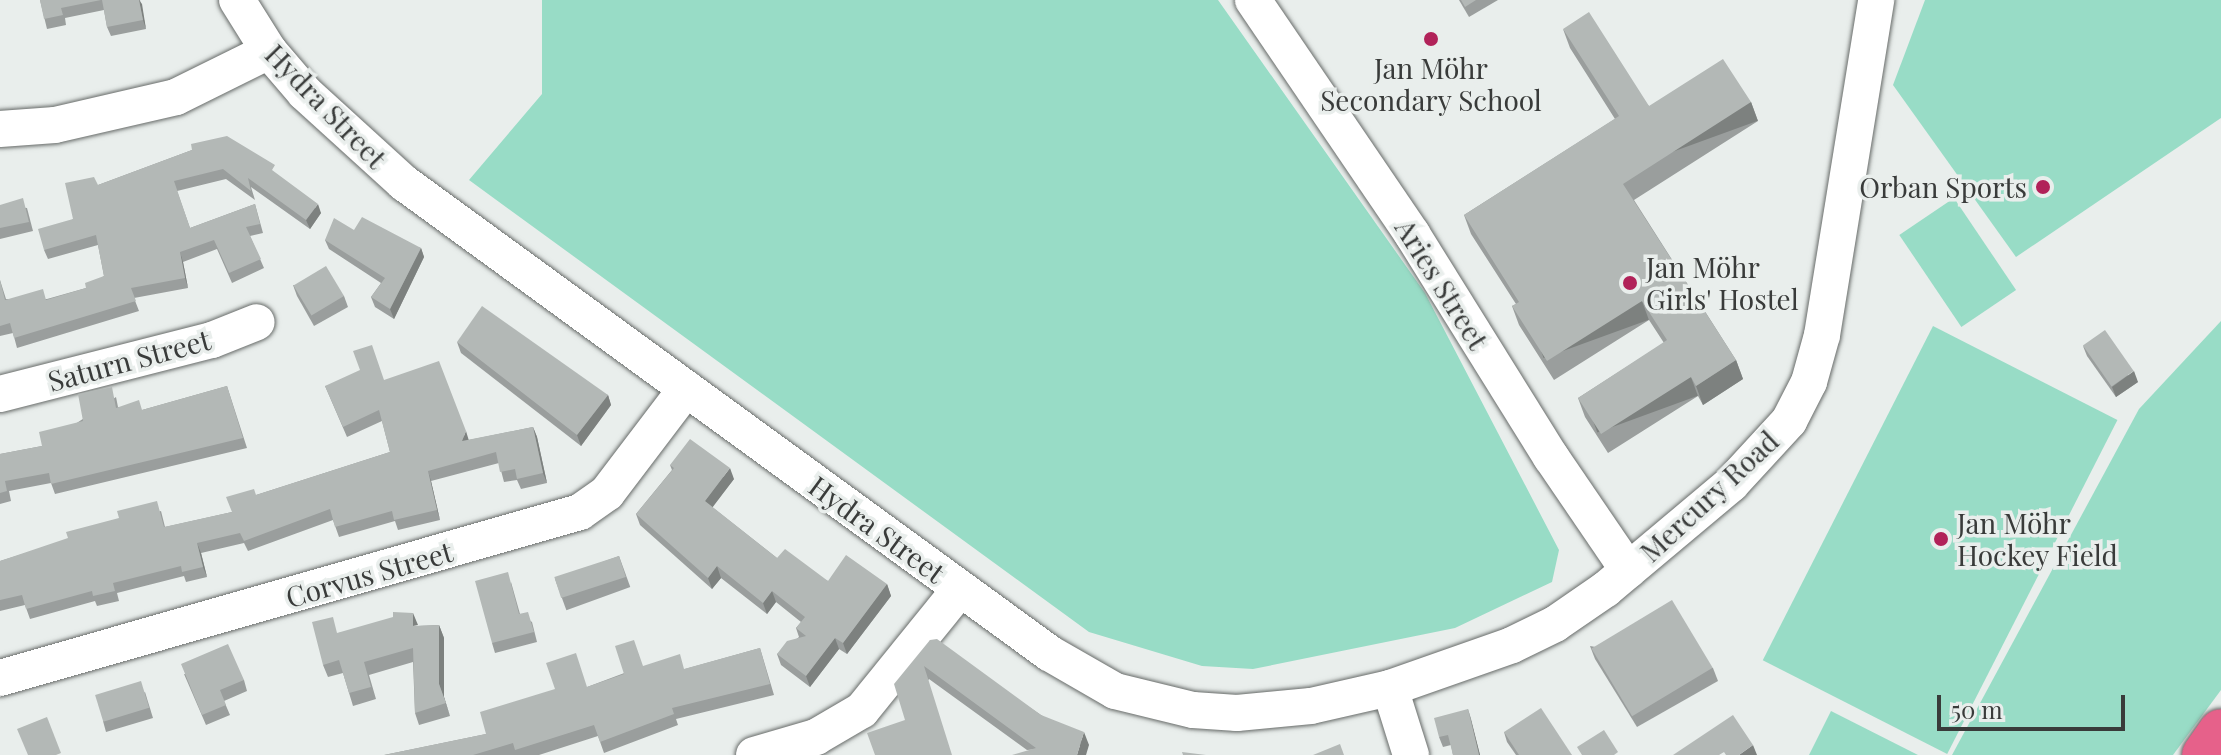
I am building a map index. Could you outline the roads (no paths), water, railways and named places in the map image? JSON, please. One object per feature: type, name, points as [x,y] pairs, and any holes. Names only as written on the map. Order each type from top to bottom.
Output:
[{"type":"highway","points":[[2204,755],[2221,731]]},
{"type":"street","name":"Hydra Street","points":[[237,0],[269,51],[347,136],[404,183],[960,589],[1072,667],[1115,691],[1193,710],[1271,713],[1390,688],[1512,645],[1574,612],[1628,570]]},
{"type":"street","name":"Aries Street","points":[[1253,0],[1412,234],[1551,457],[1628,570]]},
{"type":"street","name":"Mercury Road","points":[[1628,570],[1731,484],[1789,421],[1809,382],[1822,335],[1876,0]]},
{"type":"street","points":[[0,129],[55,125],[176,97],[269,51]]},
{"type":"street","name":"Saturn Street","points":[[0,394],[212,340],[257,322]]},
{"type":"street","name":"Corvus Street","points":[[0,678],[580,512],[607,493],[686,389]]},
{"type":"street","points":[[754,755],[816,737],[862,710],[960,589]]},
{"type":"street","points":[[1390,688],[1411,755]]},
{"type":"place","name":"Jan Möhr Secondary School","points":[[1431,39]]},
{"type":"place","name":"Orban Sports","points":[[2043,187]]},
{"type":"place","name":"Jan Möhr Girls' Hostel","points":[[1630,283]]},
{"type":"place","name":"Jan Möhr Hockey Field","points":[[1941,539]]}]
